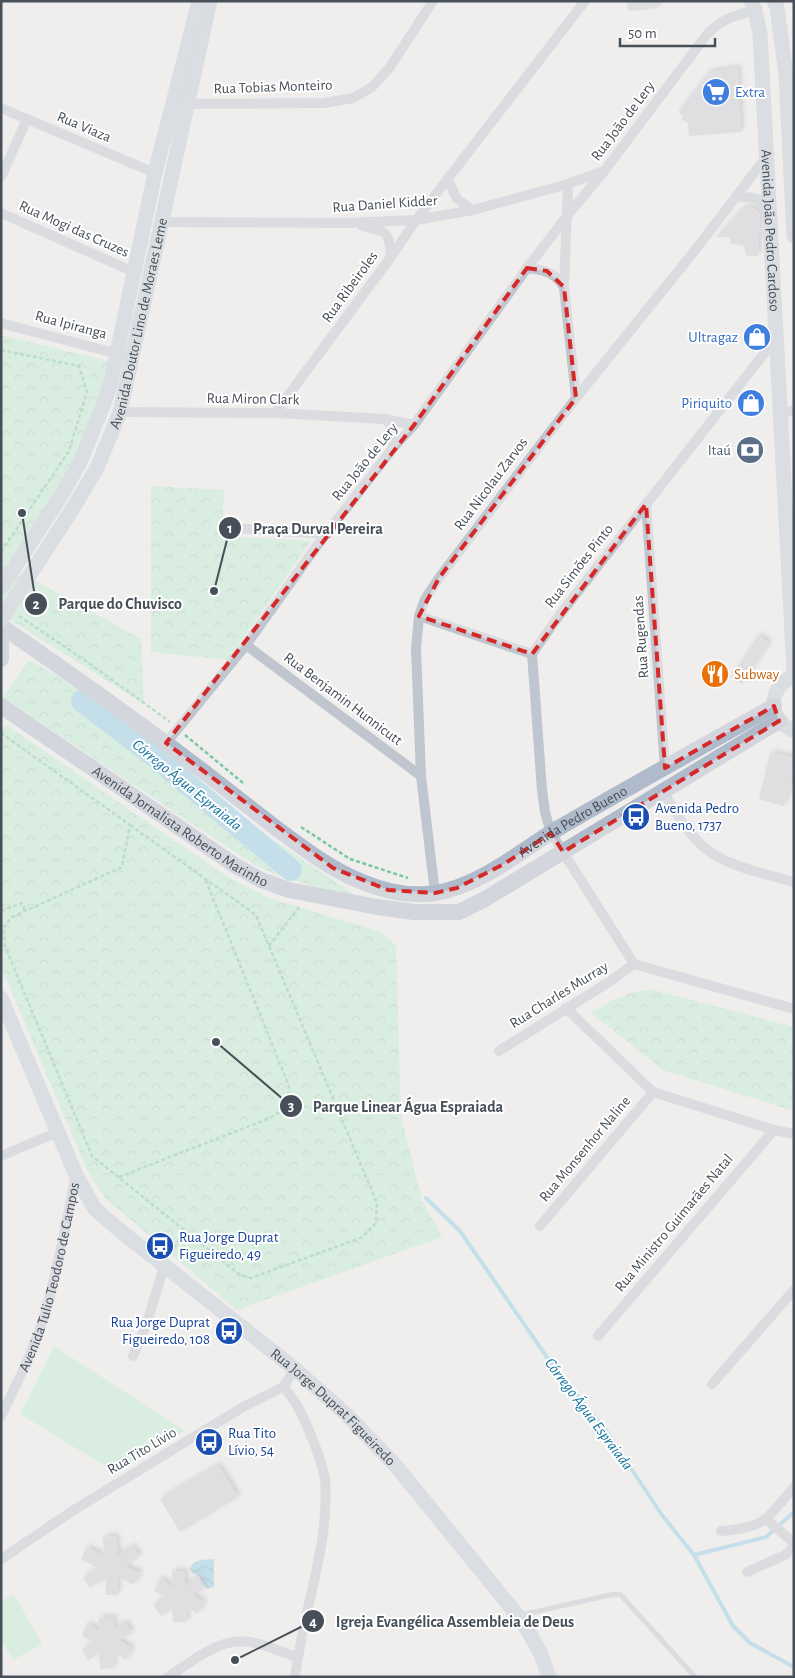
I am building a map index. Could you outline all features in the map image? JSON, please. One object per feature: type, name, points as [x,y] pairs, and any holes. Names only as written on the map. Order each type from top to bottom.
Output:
[{"type":"main road","points":[[1,626],[166,743]]},
{"type":"main road","points":[[1,639],[1,660]]},
{"type":"main road","name":"Avenida Jornalista Roberto Marinho","points":[[1,706],[236,866],[261,880],[289,890],[377,907]]},
{"type":"main road","name":"Avenida Pedro Bueno","points":[[166,743],[302,848],[333,868],[361,882],[388,890],[411,894],[435,893],[457,888],[504,864],[551,833],[665,768],[776,713]]},
{"type":"main road","name":"Avenida Pedro Bueno","points":[[377,907],[414,912],[459,912],[485,899],[664,792],[776,713]]},
{"type":"main road","points":[[1,720],[19,717]]},
{"type":"street","name":"Avenida Doutor Lino de Moraes Leme","points":[[1,588],[61,496],[96,428],[110,382],[154,173],[198,1]]},
{"type":"street","name":"Avenida Doutor Lino de Moraes Leme","points":[[1,620],[97,468],[120,412],[210,1]]},
{"type":"street","name":"Rua Tobias Monteiro","points":[[187,104],[324,103],[353,98],[372,87],[390,67],[433,1]]},
{"type":"street","name":"Rua Ribeiroles","points":[[275,413],[416,220],[585,1]]},
{"type":"street","name":"Avenida João Pedro Cardoso","points":[[774,1],[777,7],[790,74],[794,236]]},
{"type":"street","name":"Avenida João Pedro Cardoso","points":[[753,6],[760,34],[777,338],[787,412],[794,670]]},
{"type":"street","name":"Rua João de Lery","points":[[166,743],[246,645],[327,534],[393,448],[414,425],[527,268],[708,33],[731,16],[753,6]]},
{"type":"street","name":"Rua Viaza","points":[[1,108],[154,173]]},
{"type":"street","points":[[1,177],[27,119]]},
{"type":"street","name":"Rua Nicolau Zarvos","points":[[435,893],[421,776],[416,649],[419,616],[425,599],[576,398],[767,156]]},
{"type":"street","name":"Rua Daniel Kidder","points":[[161,222],[346,223],[416,220],[473,210],[568,184],[604,170]]},
{"type":"street","points":[[448,180],[457,199],[473,210]]},
{"type":"street","points":[[568,184],[564,287],[576,398]]},
{"type":"street","points":[[736,197],[755,197],[762,202],[770,214]]},
{"type":"street","name":"Rua Mogi das Cruzes","points":[[1,213],[134,272]]},
{"type":"street","points":[[346,223],[383,231],[388,236],[390,257]]},
{"type":"street","points":[[527,268],[546,271],[558,278],[564,287]]},
{"type":"street","name":"Rua Ipiranga","points":[[1,323],[133,358]]},
{"type":"street","name":"Rua Simões Pinto","points":[[532,654],[558,617],[777,338]]},
{"type":"street","name":"Rua Miron Clark","points":[[120,412],[275,413],[385,419],[414,425]]},
{"type":"street","points":[[385,419],[392,427],[394,434],[393,448]]},
{"type":"street","name":"Rua Rugendas","points":[[646,504],[665,768]]},
{"type":"street","points":[[234,528],[327,534]]},
{"type":"street","points":[[419,616],[532,654],[542,790],[545,812],[551,833],[634,964],[794,1008]]},
{"type":"street","name":"Rua Benjamin Hunnicutt","points":[[246,645],[421,776]]},
{"type":"street","points":[[794,676],[780,685],[775,695],[776,713],[788,728],[794,731]]},
{"type":"street","points":[[664,792],[673,810],[700,844],[720,858],[794,882]]},
{"type":"street","name":"Rua Charles Murray","points":[[498,1051],[609,982],[634,964]]},
{"type":"street","name":"Avenida Tulio Teodoro de Campos","points":[[1,998],[76,1175],[60,1257],[47,1308],[29,1355],[1,1416]]},
{"type":"street","points":[[566,1008],[653,1092],[774,1130],[794,1134]]},
{"type":"street","name":"Rua Monsenhor Naline","points":[[540,1226],[653,1092]]},
{"type":"street","name":"Rua Ministro Guimarães Natal","points":[[598,1336],[774,1130]]},
{"type":"street","points":[[1,1156],[58,1132]]},
{"type":"street","name":"Rua Jorge Duprat Figueiredo","points":[[76,1175],[95,1209],[295,1369],[346,1414],[396,1466],[518,1616],[541,1654],[549,1677]]},
{"type":"street","points":[[132,1356],[147,1322],[164,1266]]},
{"type":"street","points":[[712,1384],[794,1290]]},
{"type":"street","name":"Rua Tito Lívio","points":[[1,1559],[74,1510],[174,1449],[245,1406],[283,1387],[295,1369]]},
{"type":"street","points":[[283,1387],[293,1396],[304,1417],[317,1451],[325,1480],[326,1510],[320,1550],[295,1677]]},
{"type":"street","points":[[721,1531],[752,1527],[769,1522],[794,1487]]},
{"type":"street","points":[[746,1572],[785,1555],[793,1543],[769,1522]]},
{"type":"street","points":[[168,1677],[218,1645],[234,1642],[249,1641],[298,1658]]},
{"type":"lane","points":[[518,1616],[620,1594],[696,1677]]},
{"type":"path","points":[[1,350],[79,366],[87,392],[69,451],[1,552]]},
{"type":"path","points":[[17,614],[167,719]]},
{"type":"path","points":[[1,733],[130,825],[205,880],[256,915],[377,1203],[376,1224],[363,1237],[251,1278],[240,1275],[92,1156],[5,946],[4,927],[12,917],[122,866],[130,825]]},
{"type":"path","points":[[190,739],[249,788]]},
{"type":"path","points":[[296,824],[350,859],[415,881]]},
{"type":"path","points":[[119,1177],[270,1118],[288,1107],[289,1086],[205,880]]},
{"type":"path","points":[[1,911],[22,903],[25,911]]},
{"type":"path","points":[[269,946],[302,904]]},
{"type":"path","points":[[164,1266],[184,1230]]},
{"type":"highlighted area","points":[[527,268],[547,271],[564,287],[576,398],[439,578],[419,616],[532,654],[646,504],[665,768],[774,706],[779,721],[563,852],[551,833],[504,864],[457,888],[435,893],[388,890],[333,868],[166,743],[414,425]]},
{"type":"green space","points":[[1,335],[108,361],[105,378],[77,460],[7,565],[141,639],[144,704],[1,614]]},
{"type":"green space","points":[[151,486],[224,490],[222,536],[311,541],[228,660],[151,652]]},
{"type":"green space","points":[[29,660],[87,693],[78,708],[158,768],[286,876],[297,864],[275,847],[275,841],[361,899],[295,881],[256,866],[3,698]]},
{"type":"green space","points":[[8,726],[226,876],[269,898],[381,932],[396,946],[401,1116],[422,1200],[442,1237],[237,1310],[105,1198],[87,1170],[1,967],[1,728]]},
{"type":"green space","points":[[651,989],[794,1027],[794,1111],[663,1070],[591,1013],[634,992]]},
{"type":"green space","points":[[54,1346],[185,1431],[115,1472],[20,1414]]},
{"type":"green space","points":[[14,1594],[42,1644],[13,1660],[1,1640],[1,1601]]},
{"type":"water","points":[[214,1559],[214,1587],[207,1589],[199,1576],[192,1573],[190,1568],[197,1561]]},
{"type":"building","points":[[627,1],[658,1],[658,8],[628,11]]},
{"type":"building","name":"Extra","points":[[738,68],[741,132],[689,136],[688,123],[681,119],[683,116],[678,112],[709,72]]},
{"type":"building","points":[[753,207],[760,215],[758,256],[746,256],[744,246],[730,243],[731,237],[716,237],[742,209]]},
{"type":"building","points":[[758,635],[769,643],[742,684],[731,677]]},
{"type":"building","points":[[770,753],[794,757],[794,768],[784,806],[759,799]]},
{"type":"building","points":[[218,1465],[238,1497],[180,1532],[160,1499]]},
{"type":"building","points":[[116,1536],[118,1555],[132,1546],[140,1556],[125,1566],[140,1573],[134,1585],[118,1577],[118,1595],[106,1595],[106,1578],[90,1588],[83,1578],[97,1568],[81,1559],[87,1547],[104,1556],[103,1537]]},
{"type":"building","points":[[172,1571],[185,1571],[185,1585],[197,1577],[204,1589],[192,1595],[204,1602],[198,1614],[186,1607],[187,1622],[173,1622],[172,1609],[161,1616],[153,1604],[166,1597],[154,1591],[160,1578],[172,1587]]},
{"type":"building","points":[[114,1617],[113,1629],[125,1622],[132,1633],[119,1640],[132,1648],[126,1660],[113,1652],[114,1668],[100,1669],[99,1653],[88,1661],[82,1649],[93,1642],[82,1636],[87,1624],[100,1631],[99,1618]]},
{"type":"waterway","name":"Córrego Água Espraiada","points":[[82,701],[154,756],[291,870]]},
{"type":"waterway","name":"Córrego Água Espraiada","points":[[426,1198],[460,1231],[555,1369],[605,1429],[662,1515],[694,1555],[733,1626],[750,1643],[794,1667]]},
{"type":"waterway","points":[[694,1555],[766,1537],[794,1512]]},
{"type":"place","name":"Extra","points":[[716,92]]},
{"type":"place","name":"Ultragaz","points":[[757,337]]},
{"type":"place","name":"Piriquito","points":[[751,403]]},
{"type":"place","name":"Itaú","points":[[750,450]]},
{"type":"place","name":"Parque do Chuvisco","points":[[22,513]]},
{"type":"place","name":"Praça Durval Pereira","points":[[214,591]]},
{"type":"place","name":"Subway","points":[[715,674]]},
{"type":"place","name":"Avenida Pedro Bueno, 1737","points":[[636,817]]},
{"type":"place","name":"Parque Linear Água Espraiada","points":[[216,1042]]},
{"type":"place","name":"Rua Jorge Duprat Figueiredo, 49","points":[[160,1246]]},
{"type":"place","name":"Rua Jorge Duprat Figueiredo, 108","points":[[229,1331]]},
{"type":"place","name":"Rua Tito Lívio, 54","points":[[209,1442]]},
{"type":"place","name":"Igreja Evangélica Assembleia de Deus","points":[[235,1660]]}]
